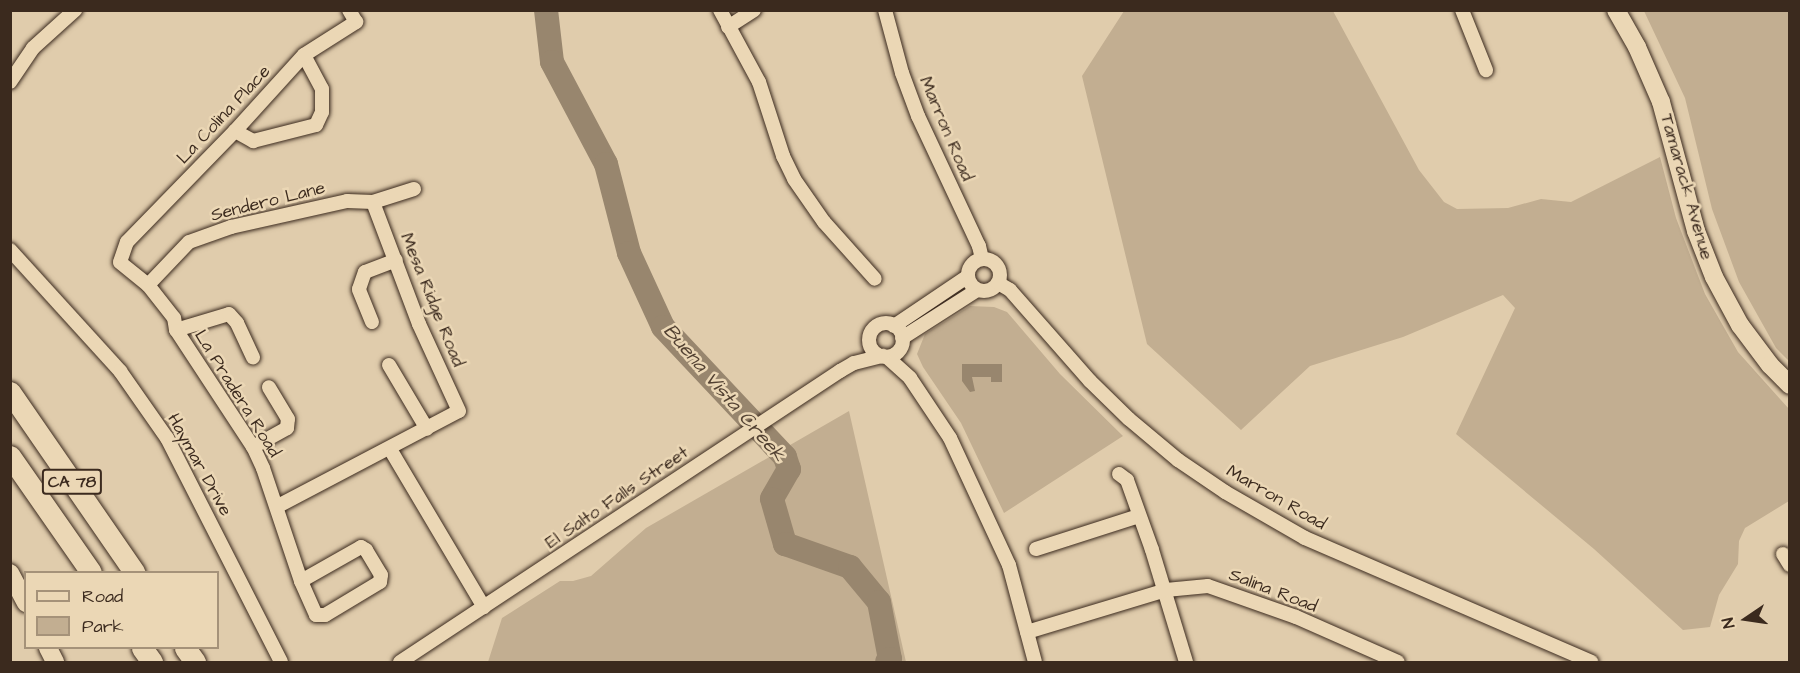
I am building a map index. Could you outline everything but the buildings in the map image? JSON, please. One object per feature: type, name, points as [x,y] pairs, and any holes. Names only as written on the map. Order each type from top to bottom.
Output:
[{"type":"highway","name":"CA 78","points":[[10,392],[133,571]]},
{"type":"highway","name":"CA 78","points":[[10,456],[90,571]]},
{"type":"highway","points":[[143,649],[152,663]]},
{"type":"highway","points":[[186,649],[195,663]]},
{"type":"main road","name":"Tamarack Avenue","points":[[1616,10],[1637,47],[1661,102],[1696,231],[1714,277],[1740,325],[1770,365],[1790,385]]},
{"type":"main road","points":[[10,573],[24,599]]},
{"type":"main road","points":[[48,649],[55,663]]},
{"type":"street","points":[[10,82],[33,48],[75,10]]},
{"type":"street","points":[[720,10],[759,82],[783,156],[824,222],[857,255],[875,279]]},
{"type":"street","points":[[728,27],[754,10]]},
{"type":"street","name":"Marron Road","points":[[885,10],[902,73],[918,116],[980,246],[982,259]]},
{"type":"street","points":[[1462,10],[1486,70]]},
{"type":"street","name":"La Colina Place","points":[[127,242],[235,131],[304,55],[352,16]]},
{"type":"street","points":[[235,131],[254,141],[316,125],[322,112],[322,89],[304,55]]},
{"type":"street","name":"Sendero Lane","points":[[147,285],[189,242],[231,227],[335,204],[373,202],[414,189]]},
{"type":"street","name":"Mesa Ridge Road","points":[[373,202],[419,324],[459,411],[427,429]]},
{"type":"street","name":"La Pradera Road","points":[[127,242],[120,262],[147,285],[174,318],[176,330],[253,447],[278,507],[301,581],[316,615],[325,615],[380,582],[381,575],[362,547],[301,581]]},
{"type":"street","name":"Haymar Drive","points":[[10,250],[120,371],[167,438],[281,663]]},
{"type":"street","points":[[885,356],[896,354],[902,343],[977,290],[988,291],[998,283],[1000,274],[996,264],[982,259],[969,267],[967,277],[894,326]]},
{"type":"street","points":[[372,322],[359,289],[365,272],[396,260]]},
{"type":"street","points":[[967,277],[977,290]]},
{"type":"street","name":"Marron Road","points":[[998,283],[1010,290],[1090,381],[1129,419],[1178,460],[1234,498],[1305,538],[1591,663]]},
{"type":"street","points":[[176,330],[229,314],[237,323],[253,358]]},
{"type":"street","points":[[910,378],[902,343],[894,326],[885,323],[876,326],[870,334],[869,341],[874,352],[885,356],[910,378],[950,438],[1009,564],[1035,663]]},
{"type":"street","name":"El Salto Falls Street","points":[[854,363],[869,341]]},
{"type":"street","name":"El Salto Falls Street","points":[[400,663],[840,371],[854,363],[885,356]]},
{"type":"street","points":[[278,507],[427,429],[389,364]]},
{"type":"street","points":[[253,447],[287,428],[288,419],[269,387]]},
{"type":"street","points":[[390,449],[484,608]]},
{"type":"street","points":[[1119,474],[1127,480],[1166,590],[1186,662]]},
{"type":"street","points":[[1036,549],[1139,516]]},
{"type":"street","name":"Salina Road","points":[[1027,632],[1166,590],[1209,586],[1245,597],[1398,663]]},
{"type":"green space","points":[[1124,11],[1333,11],[1419,170],[1444,202],[1457,209],[1508,208],[1541,199],[1571,202],[1660,157],[1676,218],[1705,294],[1738,352],[1789,409],[1789,501],[1745,528],[1739,541],[1738,564],[1719,595],[1710,627],[1683,630],[1594,549],[1456,434],[1515,308],[1503,295],[1403,337],[1310,366],[1241,430],[1147,344],[1082,76]]},
{"type":"green space","points":[[1644,11],[1789,11],[1789,361],[1776,348],[1739,282],[1712,209],[1685,98]]},
{"type":"green space","points":[[970,306],[994,307],[1007,312],[1060,374],[1123,436],[1004,513],[961,423],[923,367],[917,354],[925,334]]},
{"type":"green space","points":[[849,411],[906,662],[488,662],[502,618],[560,581],[573,581],[591,576],[646,528]]},
{"type":"shaded area","points":[[962,364],[1002,364],[1002,382],[991,382],[991,377],[972,377],[975,391],[970,392],[962,381]]},
{"type":"waterway","name":"Buena Vista Creek","points":[[546,10],[552,62],[606,164],[629,253],[663,327],[785,457],[789,469],[772,499],[785,544],[850,567],[879,602],[890,659],[887,662]]}]
